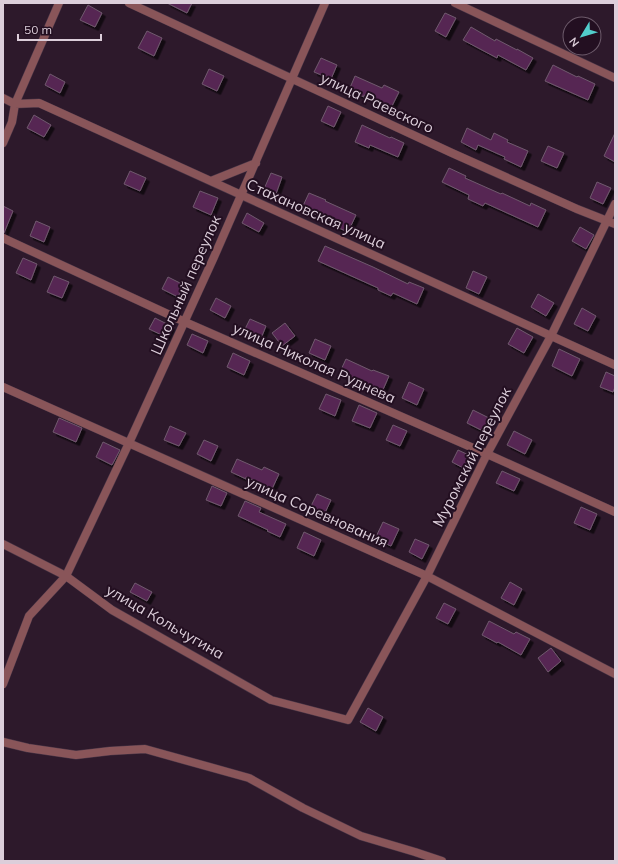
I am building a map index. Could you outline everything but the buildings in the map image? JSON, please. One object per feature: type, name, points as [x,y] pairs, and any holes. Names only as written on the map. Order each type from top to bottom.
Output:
[{"type":"street","points":[[3,143],[12,122],[15,104],[59,3]]},
{"type":"street","name":"улица Раевского","points":[[129,3],[445,150],[576,209],[611,222]]},
{"type":"street","name":"Школьный переулок","points":[[3,684],[29,616],[66,576],[129,444],[242,195],[325,3]]},
{"type":"street","points":[[455,3],[615,78]]},
{"type":"street","name":"Стахановская улица","points":[[3,98],[15,104],[39,103],[615,365]]},
{"type":"street","points":[[211,181],[256,163]]},
{"type":"street","name":"Муромский переулок","points":[[348,720],[427,576],[486,454],[551,336],[611,222],[615,204]]},
{"type":"street","name":"улица Николая Руднева","points":[[3,238],[185,322],[615,512]]},
{"type":"street","name":"улица Соревнования","points":[[3,387],[427,576],[615,674]]},
{"type":"street","name":"улица Кольчугина","points":[[3,544],[66,576],[112,610],[271,700],[348,720]]},
{"type":"street","points":[[3,742],[28,748],[76,755],[145,749],[249,778],[303,808],[361,836],[442,861]]}]
